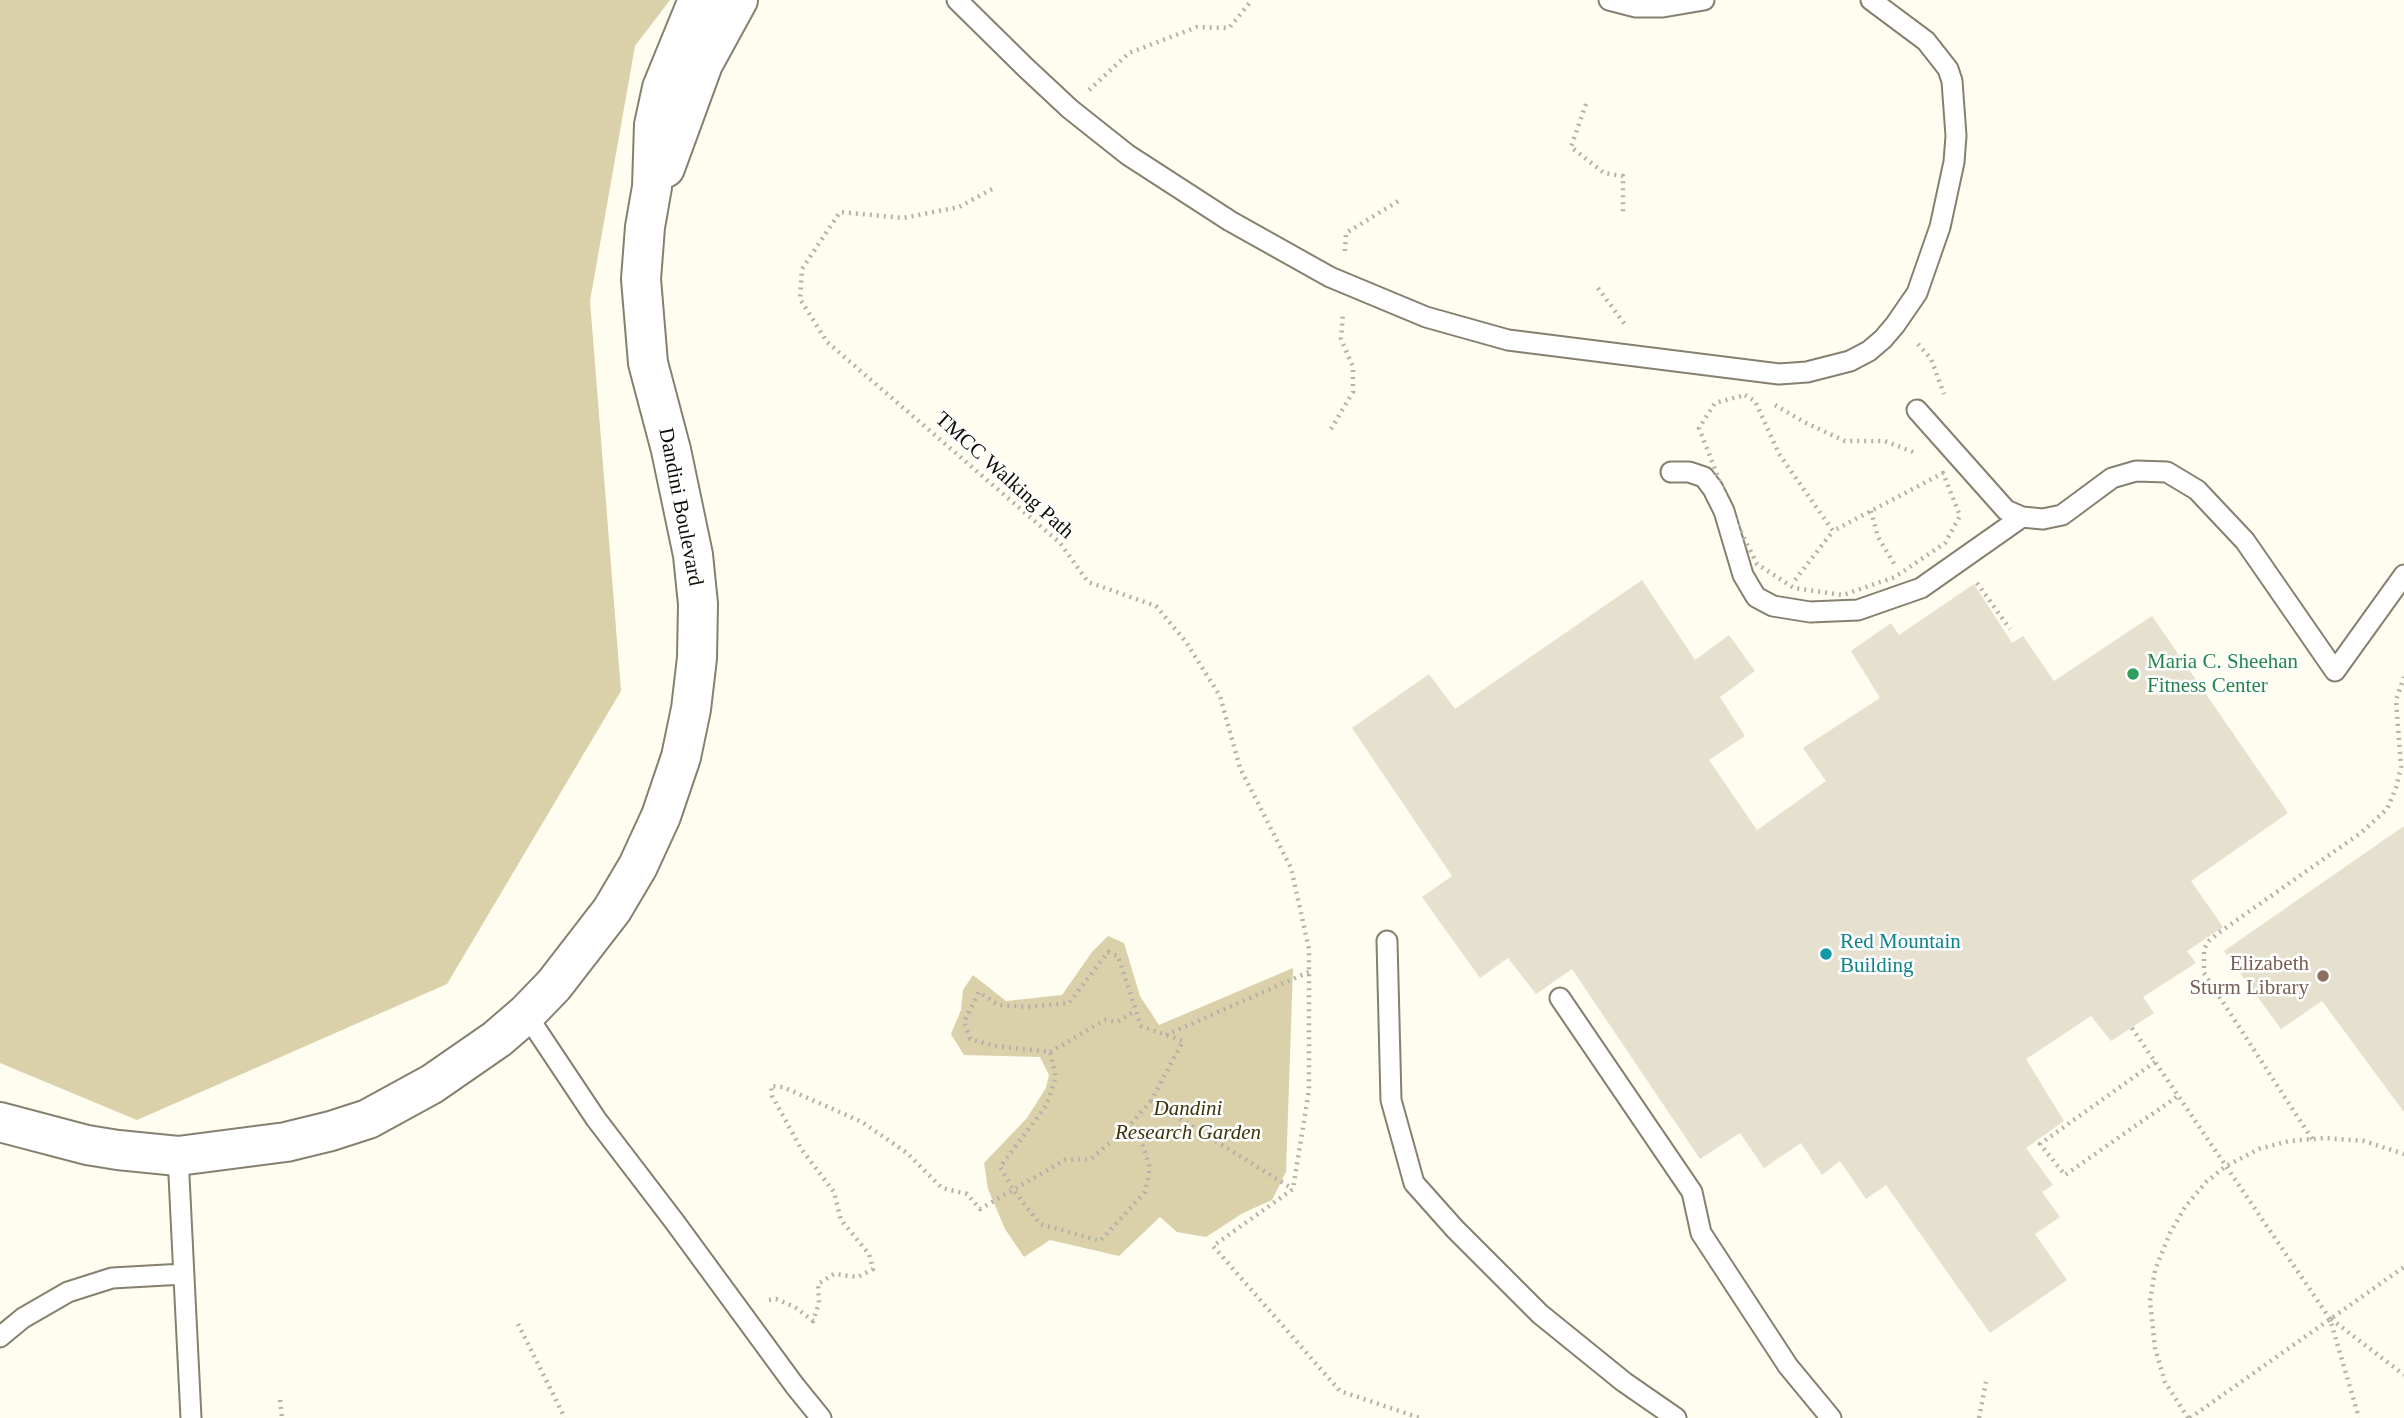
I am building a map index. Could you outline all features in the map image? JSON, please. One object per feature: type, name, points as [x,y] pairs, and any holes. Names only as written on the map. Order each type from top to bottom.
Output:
[{"type":"main road","name":"Dandini Boulevard","points":[[0,1122],[87,1145],[178,1156],[286,1142],[368,1119],[432,1084],[496,1039],[526,1014],[582,952],[612,909],[638,866],[661,816],[681,757],[691,709],[697,658],[698,617],[693,555],[671,450],[648,363],[641,279],[645,227],[652,187],[669,160],[727,5]]},
{"type":"lane","points":[[957,0],[1070,109],[1128,155],[1230,221],[1330,277],[1426,317],[1508,340],[1779,374],[1807,372],[1850,361],[1869,351],[1883,339],[1917,293],[1940,227],[1954,162],[1956,136],[1952,81],[1948,69],[1926,41],[1871,0]]},
{"type":"lane","points":[[1609,0],[1636,6],[1663,7],[1704,0]]},
{"type":"lane","points":[[1917,410],[2006,510],[2022,517],[2043,519],[2062,515],[2112,478],[2136,471],[2167,472],[2197,490],[2245,541],[2335,671],[2404,575]]},
{"type":"lane","points":[[1671,472],[1689,472],[1704,477],[1713,489],[1724,511],[1743,575],[1756,597],[1773,606],[1810,612],[1858,610],[1921,588],[2022,517]]},
{"type":"lane","points":[[1387,941],[1391,1100],[1414,1184],[1540,1314],[1625,1382],[1676,1418]]},
{"type":"lane","points":[[1560,998],[1692,1192],[1701,1233],[1788,1366],[1831,1418]]},
{"type":"lane","points":[[526,1014],[596,1119],[795,1387],[821,1418]]},
{"type":"lane","points":[[178,1156],[191,1418]]},
{"type":"lane","points":[[0,1337],[23,1318],[68,1292],[112,1279],[184,1274]]},
{"type":"path","points":[[1081,98],[1129,53],[1197,27],[1229,28],[1252,0]]},
{"type":"path","points":[[1586,104],[1571,147],[1604,173],[1623,176],[1623,212]]},
{"type":"path","name":"TMCC Walking Path","points":[[992,190],[960,207],[903,218],[839,212],[802,269],[800,299],[827,342],[1060,543],[1088,582],[1156,606],[1185,642],[1220,696],[1240,768],[1291,867],[1309,949],[1309,1090],[1293,1189]]},
{"type":"path","points":[[1598,288],[1631,332]]},
{"type":"path","points":[[1745,395],[1755,401],[1779,454],[1833,531]]},
{"type":"path","points":[[1922,459],[1885,441],[1845,440],[1804,422],[1767,399],[1745,395],[1715,402],[1699,428],[1733,516],[1757,564],[1790,586],[1843,595],[1900,574],[1945,543],[1960,516],[1943,473],[1933,466]]},
{"type":"path","points":[[1790,586],[1833,531],[1943,473]]},
{"type":"path","points":[[1871,511],[1878,537],[1900,574]]},
{"type":"path","points":[[1974,579],[2010,629]]},
{"type":"path","points":[[2312,1139],[2204,973],[2204,948],[2217,934],[2362,832],[2386,809],[2396,788],[2400,767],[2396,699],[2404,677]]},
{"type":"path","points":[[734,1304],[776,1299],[794,1307],[813,1321],[819,1303],[818,1284],[834,1274],[858,1277],[873,1269],[869,1254],[841,1220],[834,1192],[802,1150],[772,1096],[771,1086],[783,1087],[862,1122],[907,1153],[942,1188],[967,1194],[980,1209],[1065,1160],[1091,1158],[1129,1126],[1151,1101],[1183,1041],[1141,1026],[1118,956],[1108,952],[1069,1003],[1028,1007],[998,1006],[979,992],[964,1022],[970,1039],[995,1046],[1050,1052],[1105,1020],[1117,1022],[1135,1011]]},
{"type":"path","points":[[1165,1035],[1309,972]]},
{"type":"path","points":[[2132,1028],[2330,1319],[2359,1418]]},
{"type":"path","points":[[1050,1052],[1056,1077],[1046,1106],[1000,1167],[1014,1191],[1040,1224],[1100,1241],[1145,1192],[1150,1168],[1143,1146],[1129,1126]]},
{"type":"path","points":[[2155,1062],[2040,1144],[2065,1175],[2178,1096]]},
{"type":"path","points":[[1151,1101],[1293,1189],[1213,1246],[1340,1391],[1420,1418]]},
{"type":"path","points":[[2404,1154],[2364,1141],[2288,1141],[2259,1149],[2226,1166],[2206,1182],[2185,1207],[2170,1233],[2155,1270],[2150,1301],[2155,1348],[2165,1382],[2189,1418],[2404,1267]]},
{"type":"path","points":[[2330,1319],[2404,1375]]},
{"type":"path","points":[[518,1325],[565,1418]]},
{"type":"path","points":[[1979,1418],[1986,1382]]},
{"type":"path","points":[[280,1399],[282,1418]]},
{"type":"green space","points":[[0,0],[670,0],[635,46],[590,301],[621,691],[447,984],[137,1120],[0,1063]]},
{"type":"green space","name":"Dandini Research Garden","points":[[1108,936],[1124,943],[1140,996],[1159,1025],[1293,968],[1286,1172],[1272,1200],[1243,1213],[1206,1237],[1177,1232],[1160,1217],[1119,1256],[1050,1240],[1024,1257],[1005,1229],[988,1189],[984,1163],[1027,1118],[1046,1088],[1049,1075],[1040,1057],[964,1055],[951,1034],[961,1010],[963,990],[973,975],[1006,1001],[1062,995],[1092,952]]},
{"type":"building","name":"Red Mountain Building","points":[[1642,580],[1695,660],[1729,635],[1755,671],[1720,697],[1745,736],[1709,760],[1757,830],[1826,781],[1803,748],[1880,698],[1851,651],[1891,623],[1899,635],[1974,584],[2012,643],[2023,636],[2054,681],[2152,616],[2288,813],[2191,881],[2223,927],[2187,951],[2196,963],[2143,997],[2154,1013],[2111,1041],[2091,1016],[2026,1059],[2064,1121],[2026,1148],[2053,1185],[2042,1192],[2060,1217],[2035,1234],[2067,1280],[1990,1333],[1886,1185],[1866,1199],[1840,1161],[1822,1175],[1801,1143],[1764,1168],[1740,1133],[1700,1159],[1572,969],[1536,994],[1508,958],[1480,978],[1422,897],[1452,876],[1352,728],[1429,674],[1455,709]]},
{"type":"building","name":"Elizabeth Sturm Library","points":[[2404,826],[2404,1112],[2322,1001],[2281,1029],[2224,951]]},
{"type":"place","name":"Maria C. Sheehan Fitness Center","points":[[2133,674]]},
{"type":"place","name":"Red Mountain Building","points":[[1826,954]]},
{"type":"place","name":"Elizabeth Sturm Library","points":[[2323,976]]}]
